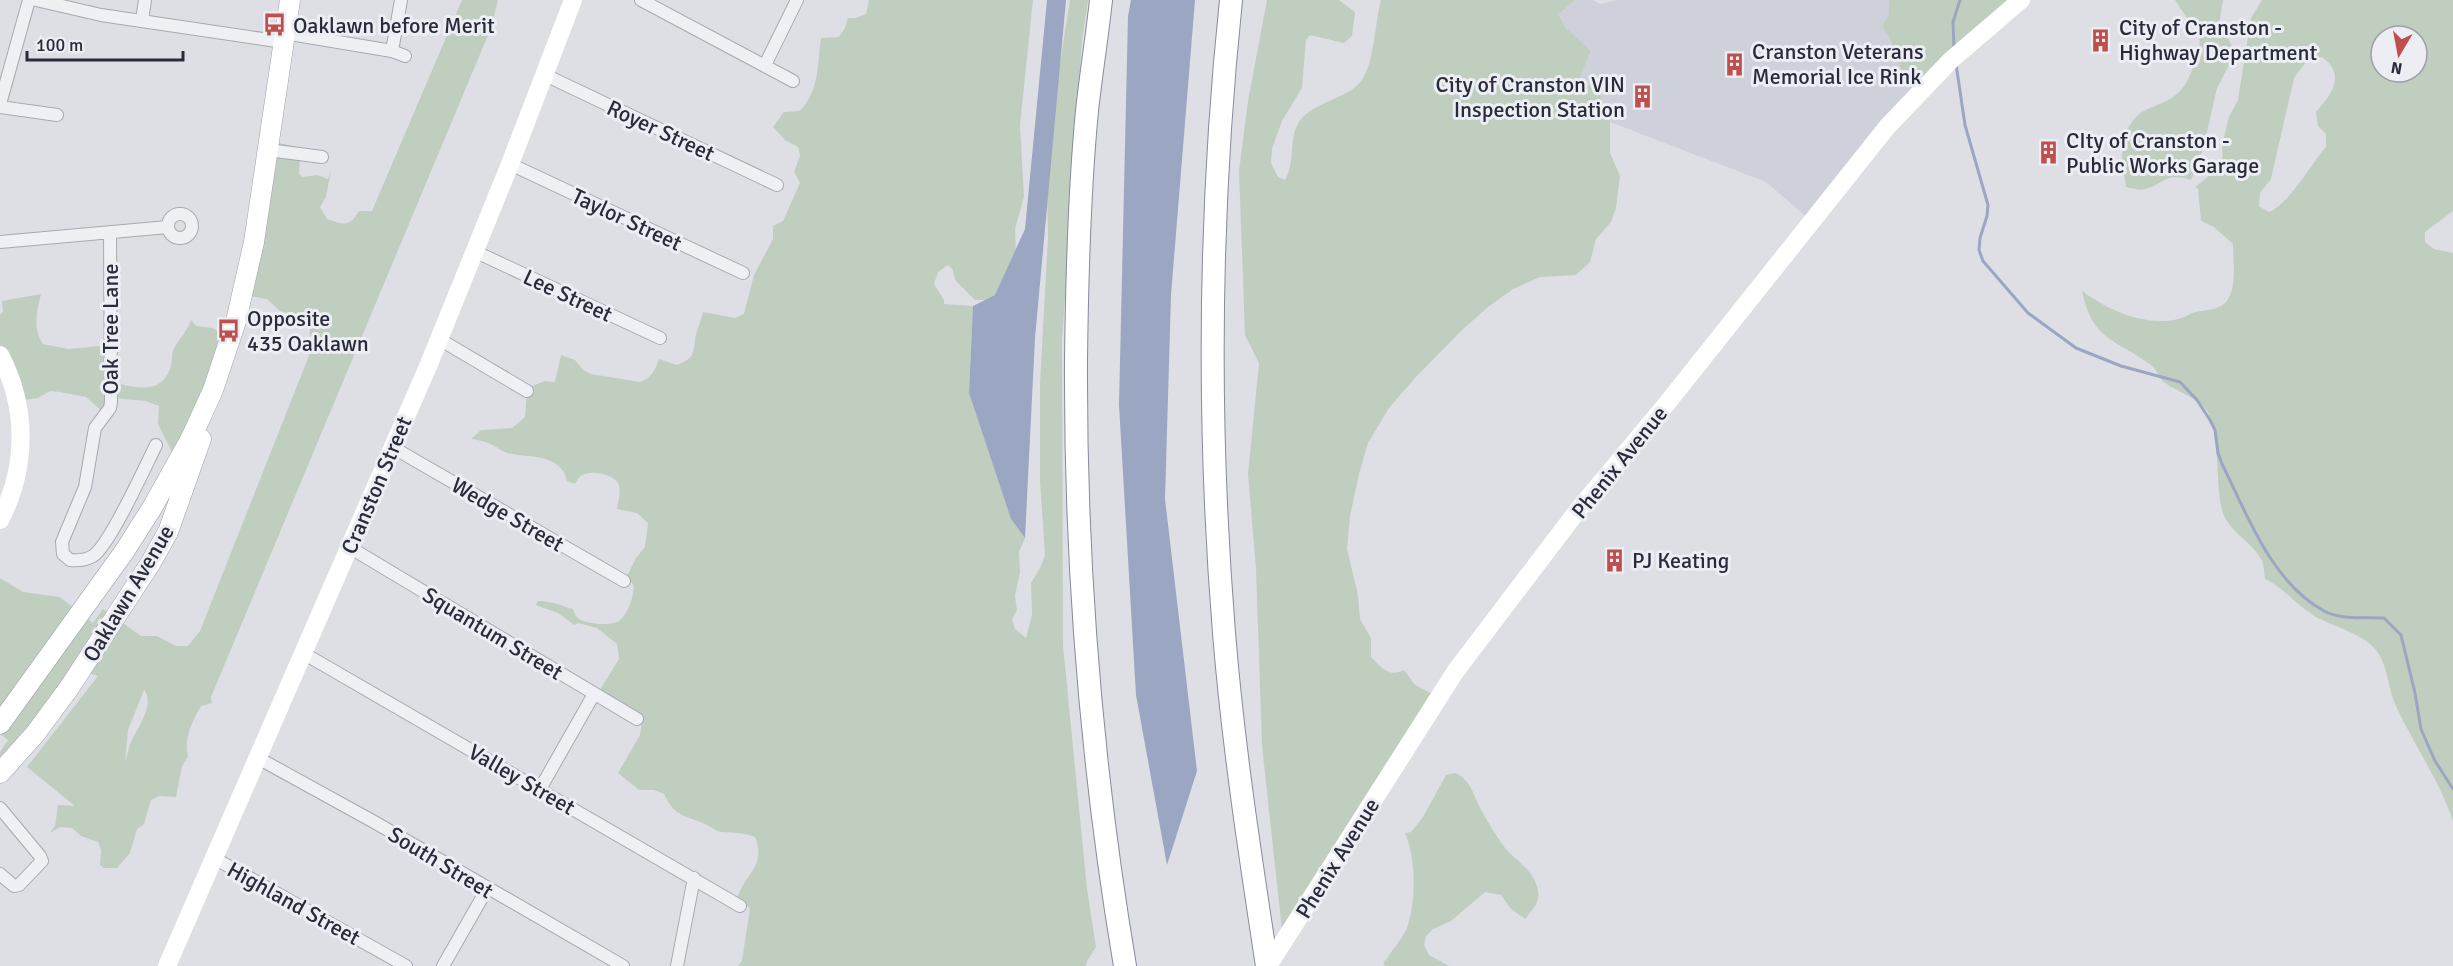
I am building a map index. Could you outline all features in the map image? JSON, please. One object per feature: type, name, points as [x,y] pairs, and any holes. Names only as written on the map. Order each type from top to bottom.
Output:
[{"type":"highway","points":[[1091,0],[1087,32],[1087,111],[1077,312],[1079,532],[1091,719],[1125,966]]},
{"type":"highway","points":[[1087,111],[1101,0]]},
{"type":"highway","points":[[1231,0],[1214,256],[1213,378],[1219,556],[1236,744],[1268,966]]},
{"type":"highway","points":[[1218,180],[1247,0]]},
{"type":"main road","name":"Oaklawn Avenue","points":[[0,724],[124,552],[152,508],[192,436],[213,390],[242,297],[254,242],[290,0]]},
{"type":"main road","name":"Cranston Street","points":[[172,964],[214,858],[440,339],[573,0]]},
{"type":"main road","name":"Phenix Avenue","points":[[1268,966],[1455,672],[1578,510],[1693,371],[1887,127],[1951,60],[2021,0]]},
{"type":"main road","points":[[0,355],[17,404],[21,428],[17,477],[0,520]]},
{"type":"main road","name":"Oaklawn Avenue","points":[[0,772],[35,734],[69,688],[150,564],[168,532],[206,426],[213,390]]},
{"type":"street","points":[[29,0],[0,106],[57,115]]},
{"type":"street","points":[[36,0],[101,15],[392,51],[405,56]]},
{"type":"street","points":[[142,20],[145,0]]},
{"type":"street","points":[[392,51],[401,0]]},
{"type":"street","points":[[641,0],[793,81]]},
{"type":"street","points":[[765,65],[797,0]]},
{"type":"street","name":"Royer Street","points":[[545,75],[777,185]]},
{"type":"street","points":[[268,150],[322,157]]},
{"type":"street","name":"Taylor Street","points":[[510,164],[743,273]]},
{"type":"street","points":[[0,242],[168,227]]},
{"type":"street","name":"Oak Tree Lane","points":[[110,232],[111,402],[110,408],[95,428],[85,487],[62,542],[63,554],[70,560],[81,561],[92,557],[111,533],[156,445]]},
{"type":"street","name":"Lee Street","points":[[476,252],[660,339]]},
{"type":"street","points":[[440,339],[527,391]]},
{"type":"street","name":"Wedge Street","points":[[392,447],[624,580]]},
{"type":"street","name":"Squantum Street","points":[[349,547],[637,719]]},
{"type":"street","name":"Valley Street","points":[[303,653],[740,906]]},
{"type":"street","points":[[540,789],[594,694]]},
{"type":"street","name":"South Street","points":[[258,759],[376,823],[487,890],[623,966]]},
{"type":"street","points":[[0,808],[42,861],[19,885],[14,886],[0,874]]},
{"type":"street","name":"Highland Street","points":[[214,858],[406,966]]},
{"type":"street","points":[[677,966],[694,878]]},
{"type":"street","points":[[443,966],[487,890]]},
{"type":"shaded area","points":[[1575,0],[1593,0],[1600,4],[1618,0],[1889,0],[1889,14],[1882,26],[1889,37],[1902,72],[1922,90],[1810,220],[1766,182],[1610,122],[1604,112],[1602,98],[1592,87],[1579,80],[1591,51],[1565,27],[1559,14]]},
{"type":"green space","points":[[462,0],[498,0],[491,28],[211,697],[212,703],[201,706],[191,725],[187,743],[188,757],[182,766],[176,797],[159,796],[151,800],[144,824],[137,829],[130,853],[117,868],[104,868],[100,865],[101,850],[98,842],[81,836],[72,828],[60,827],[50,833],[55,826],[58,805],[75,806],[27,767],[98,676],[84,671],[0,760],[0,752],[8,740],[0,734],[0,578],[23,592],[60,597],[93,623],[103,609],[141,636],[157,636],[176,646],[188,646],[200,631],[316,338],[310,336],[309,323],[303,317],[280,311],[267,299],[243,295],[270,141],[301,148],[299,173],[302,177],[317,175],[328,179],[331,170],[326,197],[320,207],[327,219],[346,223],[352,220],[359,211],[372,211]],"holes":[[[144,690],[147,696],[146,710],[130,744],[125,762],[128,730]]]},
{"type":"green space","points":[[869,0],[1033,0],[1020,125],[1024,197],[1015,229],[1017,285],[987,300],[975,300],[955,280],[953,270],[948,265],[938,272],[934,284],[944,304],[973,306],[969,393],[1014,523],[1025,538],[1019,552],[1020,572],[1015,596],[1017,610],[1012,619],[1015,629],[1026,638],[1032,615],[1031,583],[1045,555],[1040,481],[1040,383],[1048,237],[1046,152],[1070,0],[1088,0],[1082,41],[1062,341],[1063,645],[1087,889],[1096,947],[1086,966],[738,966],[742,961],[750,908],[737,899],[756,863],[758,847],[755,837],[742,833],[718,831],[683,815],[673,808],[664,794],[654,790],[639,790],[618,773],[640,735],[642,721],[600,690],[619,659],[617,644],[597,628],[578,623],[574,625],[558,613],[536,605],[538,601],[542,601],[573,609],[578,618],[589,623],[606,624],[619,621],[628,609],[631,600],[634,586],[627,576],[636,558],[645,547],[648,523],[637,513],[617,509],[619,485],[608,475],[585,474],[575,484],[567,481],[564,472],[551,461],[507,453],[488,443],[471,439],[481,430],[512,428],[525,417],[527,391],[525,389],[545,381],[555,382],[561,355],[575,360],[583,370],[591,374],[640,382],[653,373],[659,359],[677,365],[689,358],[693,353],[696,333],[703,312],[735,318],[744,314],[754,275],[773,239],[773,226],[783,221],[800,183],[794,172],[800,156],[798,147],[785,140],[773,127],[784,112],[800,111],[811,94],[816,77],[821,38],[839,37],[848,18],[866,14]]},
{"type":"green space","points":[[1267,0],[1339,0],[1355,12],[1352,36],[1344,43],[1310,35],[1306,40],[1302,88],[1282,121],[1272,149],[1271,163],[1278,177],[1285,180],[1290,166],[1296,129],[1305,115],[1348,92],[1361,81],[1369,65],[1381,0],[1575,0],[1559,14],[1565,27],[1591,51],[1579,80],[1592,87],[1602,98],[1604,112],[1610,122],[1610,153],[1620,176],[1616,208],[1611,222],[1596,239],[1590,262],[1576,275],[1540,277],[1513,289],[1488,307],[1415,378],[1389,408],[1368,443],[1350,516],[1347,549],[1358,595],[1360,619],[1371,638],[1371,657],[1378,664],[1394,673],[1404,670],[1415,685],[1438,697],[1283,939],[1262,746],[1256,569],[1248,474],[1259,363],[1245,335],[1239,171],[1248,101]]},
{"type":"green space","points":[[1889,0],[2019,0],[1922,90],[1902,72],[1889,37],[1882,26],[1889,14]]},
{"type":"green space","points":[[2175,0],[2223,0],[2218,29],[2224,30],[2233,48],[2229,65],[2217,88],[2203,149],[2191,180],[2170,178],[2143,190],[2126,187],[2122,148],[2130,125],[2142,112],[2165,102],[2180,91],[2189,77],[2198,52],[2199,36]]},
{"type":"green space","points":[[2262,0],[2453,0],[2453,211],[2425,232],[2425,242],[2434,249],[2453,253],[2453,821],[2441,791],[2396,706],[2383,663],[2376,650],[2356,635],[2316,617],[2265,579],[2263,563],[2258,554],[2225,518],[2220,499],[2213,427],[2204,407],[2165,383],[2151,365],[2107,337],[2092,320],[2087,308],[2082,291],[2103,305],[2127,315],[2140,319],[2165,321],[2218,307],[2228,299],[2234,280],[2233,244],[2214,227],[2201,221],[2198,189],[2195,187],[2209,176],[2218,175],[2223,168],[2222,145],[2229,117],[2238,100],[2251,18]],"holes":[[[2322,57],[2334,71],[2334,85],[2327,99],[2316,112],[2318,126],[2326,134],[2326,147],[2284,201],[2269,212],[2259,206],[2260,193],[2271,179],[2294,78],[2306,62]]]},
{"type":"green space","points":[[41,294],[36,326],[43,344],[68,349],[100,346],[111,351],[111,382],[146,388],[161,382],[167,376],[171,366],[174,348],[191,320],[196,326],[212,328],[230,337],[173,454],[158,424],[159,406],[146,401],[112,398],[104,413],[86,397],[60,392],[50,391],[38,398],[17,401],[0,355],[2,301]]},
{"type":"green space","points":[[1455,773],[1466,780],[1496,835],[1533,878],[1538,891],[1537,903],[1525,919],[1510,908],[1501,895],[1485,892],[1451,921],[1433,929],[1426,936],[1424,945],[1429,955],[1449,966],[1385,966],[1383,964],[1406,930],[1411,914],[1414,878],[1409,843],[1405,833],[1411,832],[1423,817],[1446,775]]},
{"type":"water","points":[[1047,0],[1066,0],[1035,338],[1025,538],[1011,519],[969,393],[973,306],[995,295],[1025,229]]},
{"type":"water","points":[[1131,0],[1195,0],[1171,295],[1165,499],[1197,771],[1167,865],[1136,695],[1119,405],[1128,16]]},
{"type":"waterway","points":[[1954,48],[1953,22],[1960,0]]},
{"type":"waterway","points":[[1956,64],[1965,125],[1988,205],[1980,238],[1979,250],[1983,261],[2028,313],[2076,348],[2121,366],[2180,382],[2197,400],[2215,430],[2222,464],[2251,525],[2275,565],[2289,583],[2305,598],[2330,614],[2345,617],[2384,618],[2401,635],[2421,729],[2435,761],[2453,789]]},
{"type":"place","name":"Oaklawn before Merit","points":[[275,25]]},
{"type":"place","name":"City of Cranston - Highway Department","points":[[2101,40]]},
{"type":"place","name":"Cranston Veterans Memorial Ice Rink","points":[[1734,64]]},
{"type":"place","name":"City of Cranston VIN Inspection Station","points":[[1643,97]]},
{"type":"place","name":"CIty of Cranston - Public Works Garage","points":[[2048,153]]},
{"type":"place","name":"Opposite 435 Oaklawn","points":[[229,331]]},
{"type":"place","name":"PJ Keating","points":[[1614,560]]}]
